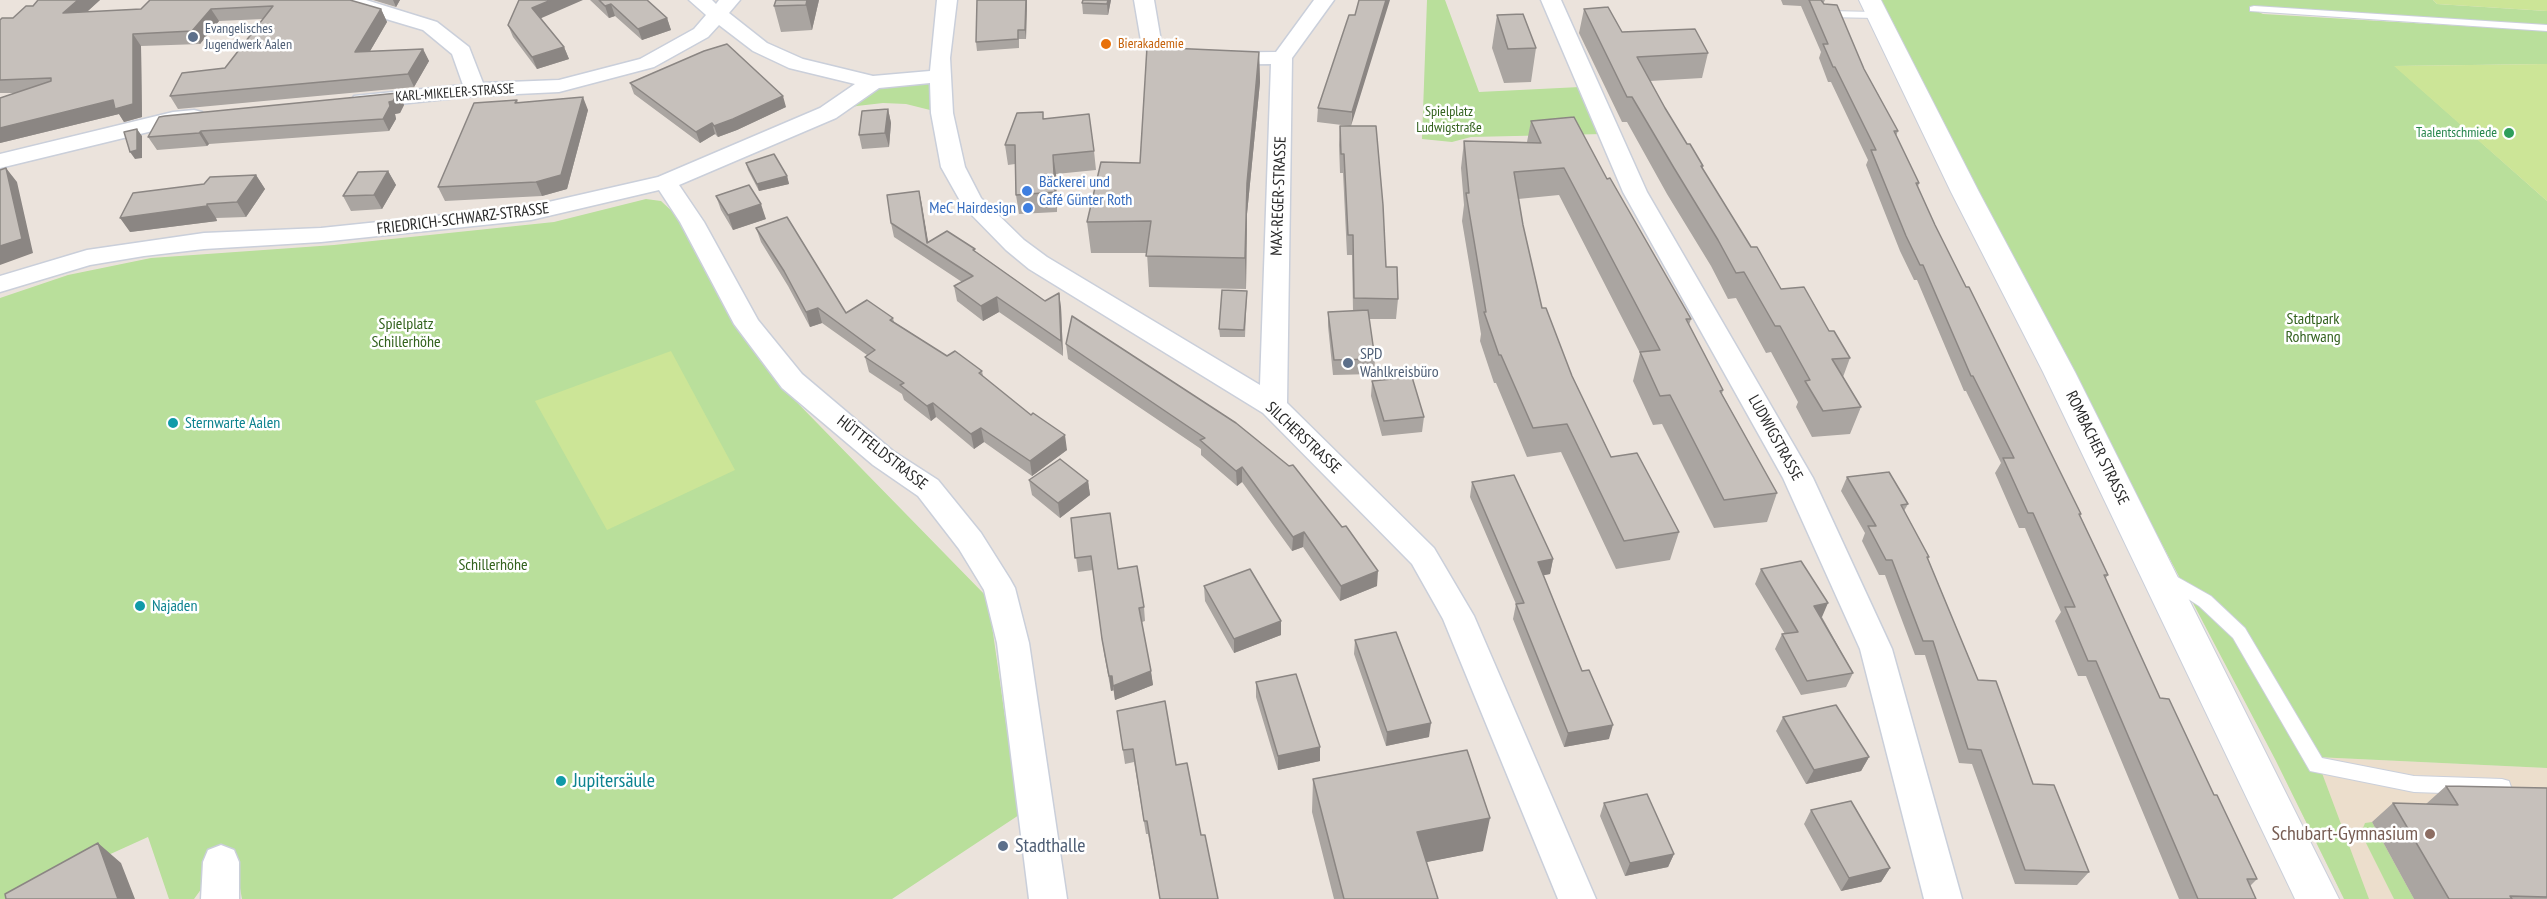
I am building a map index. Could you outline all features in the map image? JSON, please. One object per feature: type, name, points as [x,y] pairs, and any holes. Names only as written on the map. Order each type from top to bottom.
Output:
[{"type":"main road","name":"ROMBACHER STRASSE","points":[[1873,8],[2157,571],[2317,899]]},
{"type":"street","points":[[321,0],[358,4],[430,26],[462,51],[475,90]]},
{"type":"street","points":[[699,0],[724,8],[760,46],[796,64],[873,82]]},
{"type":"street","name":"SILCHERSTRASSE","points":[[947,0],[943,19],[940,76],[943,123],[953,167],[971,201],[1015,245],[1038,263],[1273,406],[1423,556],[1458,616],[1577,899]]},
{"type":"street","points":[[1144,0],[1151,40],[1157,52],[1177,58],[1282,58],[1324,0]]},
{"type":"street","name":"LUDWIGSTRASSE","points":[[1551,0],[1635,192],[1798,478],[1876,650],[1943,899]]},
{"type":"street","name":"KARL-MIKELER-STRASSE","points":[[337,103],[475,90],[559,86],[647,63],[701,33],[724,8]]},
{"type":"street","name":"MAX-REGER-STRASSE","points":[[1273,406],[1282,58]]},
{"type":"street","name":"FRIEDRICH-SCHWARZ-STRASSE","points":[[0,284],[87,258],[144,248],[204,241],[321,235],[531,213],[665,182],[828,113],[873,82],[940,76]]},
{"type":"street","points":[[0,161],[173,119],[220,114]]},
{"type":"street","name":"HÜTTFELDSTRASSE","points":[[665,182],[692,222],[747,324],[792,381],[884,458],[928,488],[969,541],[999,588],[1013,643],[1048,899]]},
{"type":"street","points":[[220,899],[221,862]]},
{"type":"lane","points":[[1820,6],[1824,14],[1873,8]]},
{"type":"lane","points":[[2254,9],[2547,28]]},
{"type":"lane","points":[[2157,571],[2205,601],[2239,633],[2316,765],[2414,784],[2525,788]]},
{"type":"shaded area","name":"Schubart-Gymnasium","points":[[2316,757],[2547,768],[2547,899],[2344,899],[2276,761]]},
{"type":"green space","name":"Spielplatz Ludwigstraße","points":[[1427,0],[1445,0],[1479,92],[1580,87],[1603,134],[1471,137],[1452,142],[1422,139]]},
{"type":"green space","name":"Stadtpark Rohrwang","points":[[1876,0],[2433,0],[2437,4],[2547,11],[2547,25],[2254,10],[2263,14],[2547,31],[2547,64],[2395,66],[2547,201],[2547,768],[2316,757],[2369,899],[2344,899],[2276,761]]},
{"type":"green space","points":[[2433,0],[2547,0],[2547,11],[2437,4]]},
{"type":"green space","name":"Taalentschmiede","points":[[2547,64],[2547,201],[2394,66]]},
{"type":"green space","points":[[934,79],[942,113],[906,104],[883,103],[828,113],[876,84]]},
{"type":"green space","name":"Schillerhöhe","points":[[646,199],[661,201],[676,215],[778,383],[988,598],[1019,815],[892,899],[242,899],[240,888],[221,862],[194,899],[169,899],[148,837],[11,899],[0,899],[0,298],[68,275],[151,258],[334,245],[554,222]]},
{"type":"green space","points":[[671,351],[735,470],[607,530],[535,401]]},
{"type":"green space","points":[[2372,822],[2414,899],[2394,899],[2361,833],[2365,823]]},
{"type":"building","points":[[38,0],[78,0],[63,13],[141,9],[150,0],[350,0],[381,9],[355,52],[423,49],[408,74],[170,96],[182,73],[225,68],[273,6],[211,9],[192,31],[133,34],[133,104],[115,109],[113,100],[0,128],[0,98],[51,81],[51,78],[0,80],[0,20],[13,18],[26,6],[33,6]]},
{"type":"building","points":[[519,0],[551,0],[532,8],[564,47],[532,57],[508,25]]},
{"type":"building","points":[[599,0],[647,0],[667,18],[638,29],[611,4],[605,6]]},
{"type":"building","points":[[776,0],[807,0],[806,5],[774,6]]},
{"type":"building","points":[[977,0],[1026,0],[1025,30],[1018,30],[1018,39],[976,42]]},
{"type":"building","points":[[1083,0],[1108,0],[1107,4],[1082,3]]},
{"type":"building","points":[[1359,0],[1386,0],[1352,112],[1318,108],[1349,15],[1355,15]]},
{"type":"building","points":[[1809,0],[1821,0],[1824,4],[1837,5],[1864,69],[1898,131],[1894,131],[1919,183],[1916,183],[1935,225],[1966,287],[1969,287],[2081,514],[2079,514],[2108,575],[2104,575],[2160,698],[2169,699],[2257,879],[2247,879],[2256,899],[2198,899],[2096,661],[2088,661],[2065,607],[2075,607],[2033,513],[2028,513],[2003,458],[2014,458],[1971,376],[1923,265],[1920,265],[1906,236],[1871,150],[1876,150],[1833,67],[1823,44],[1828,44]]},
{"type":"building","points":[[1608,7],[1622,32],[1695,29],[1708,53],[1637,57],[1687,144],[1690,144],[1751,247],[1757,247],[1781,289],[1804,287],[1829,331],[1834,331],[1850,358],[1832,359],[1861,407],[1823,411],[1805,381],[1810,380],[1780,326],[1775,326],[1744,272],[1736,273],[1632,97],[1627,97],[1584,9]]},
{"type":"building","points":[[1523,14],[1536,48],[1508,49],[1497,15]]},
{"type":"building","points":[[727,44],[783,96],[733,119],[714,126],[712,123],[696,132],[630,83],[704,51]]},
{"type":"building","points":[[1147,47],[1259,52],[1247,183],[1245,258],[1146,256],[1151,221],[1087,222],[1101,162],[1140,163]]},
{"type":"building","points":[[398,93],[393,101],[389,102],[390,106],[383,119],[201,131],[148,137],[159,117]]},
{"type":"building","points":[[583,97],[561,175],[536,182],[438,187],[474,103],[517,100],[515,103]]},
{"type":"building","points":[[888,109],[885,133],[859,135],[862,111]]},
{"type":"building","points":[[1043,112],[1043,119],[1089,114],[1094,151],[1053,155],[1055,192],[1016,195],[1015,145],[1005,145],[1017,113]]},
{"type":"building","points":[[1574,117],[1607,179],[1610,178],[1691,319],[1686,319],[1723,390],[1720,391],[1777,493],[1724,500],[1670,395],[1660,396],[1640,352],[1660,350],[1564,168],[1514,172],[1523,225],[1542,308],[1546,308],[1572,376],[1611,457],[1637,453],[1679,532],[1624,541],[1567,424],[1533,428],[1501,355],[1499,355],[1484,312],[1486,312],[1466,193],[1469,193],[1464,141],[1541,143],[1531,121]]},
{"type":"building","points":[[1340,126],[1376,126],[1386,267],[1397,267],[1398,299],[1354,298],[1353,235],[1348,235],[1344,154],[1341,154]]},
{"type":"building","points":[[137,129],[137,150],[130,152],[124,132]]},
{"type":"building","points":[[774,154],[787,176],[757,184],[746,163]]},
{"type":"building","points":[[6,168],[22,239],[0,246],[0,170]]},
{"type":"building","points":[[388,171],[374,195],[343,196],[358,172]]},
{"type":"building","points":[[256,175],[237,202],[207,204],[207,206],[120,218],[133,193],[204,184],[210,177]]},
{"type":"building","points":[[749,185],[761,204],[728,215],[716,196]]},
{"type":"building","points":[[919,191],[927,243],[947,231],[1045,301],[1059,293],[1061,341],[997,297],[981,306],[954,286],[973,276],[891,223],[887,195]]},
{"type":"building","points":[[787,217],[846,313],[867,300],[893,318],[890,320],[947,356],[955,351],[982,371],[979,373],[1031,415],[1033,413],[1065,435],[1030,461],[981,428],[971,434],[933,403],[927,406],[900,385],[904,383],[865,357],[875,350],[818,308],[806,312],[784,271],[756,228]]},
{"type":"building","points":[[1222,290],[1247,291],[1244,330],[1219,329]]},
{"type":"building","points":[[1368,310],[1375,359],[1334,360],[1328,312]]},
{"type":"building","points":[[1072,316],[1236,423],[1289,466],[1293,465],[1342,527],[1346,526],[1378,571],[1341,586],[1304,532],[1293,537],[1242,467],[1236,471],[1200,440],[1205,438],[1066,344]]},
{"type":"building","points":[[1412,377],[1424,417],[1384,421],[1372,381]]},
{"type":"building","points":[[1060,459],[1088,481],[1058,503],[1029,480]]},
{"type":"building","points":[[1889,472],[1908,504],[1901,505],[1929,557],[1927,557],[1978,680],[1996,681],[2033,784],[2054,785],[2089,872],[2025,870],[1981,750],[1968,749],[1933,641],[1923,641],[1892,560],[1886,560],[1868,526],[1876,526],[1847,477]]},
{"type":"building","points":[[1514,475],[1553,559],[1538,562],[1582,671],[1589,670],[1613,725],[1568,733],[1516,604],[1524,603],[1472,482]]},
{"type":"building","points":[[1110,513],[1118,569],[1137,566],[1144,607],[1139,608],[1151,671],[1113,686],[1102,639],[1091,556],[1075,558],[1071,518]]},
{"type":"building","points":[[1801,561],[1828,603],[1814,606],[1853,673],[1807,681],[1782,634],[1798,632],[1761,569]]},
{"type":"building","points":[[1250,569],[1281,621],[1234,639],[1204,586]]},
{"type":"building","points":[[1396,632],[1431,723],[1387,732],[1355,640]]},
{"type":"building","points":[[1296,674],[1320,747],[1278,756],[1256,682]]},
{"type":"building","points":[[1165,701],[1176,765],[1187,763],[1201,835],[1205,835],[1218,899],[1160,899],[1147,821],[1144,821],[1133,749],[1123,750],[1117,711]]},
{"type":"building","points":[[1836,705],[1869,757],[1814,770],[1783,717]]},
{"type":"building","points":[[1467,750],[1490,818],[1417,832],[1438,899],[1344,899],[1313,779]]},
{"type":"building","points":[[2446,786],[2547,788],[2547,897],[2449,899],[2393,803],[2458,805]]},
{"type":"building","points":[[1647,794],[1674,854],[1630,863],[1604,803]]},
{"type":"building","points":[[1851,801],[1890,868],[1849,878],[1811,810]]},
{"type":"building","points":[[98,843],[118,899],[6,899],[5,894]]},
{"type":"place","name":"Evangelisches Jugendwerk Aalen","points":[[193,37]]},
{"type":"place","name":"Bierakademie","points":[[1106,44]]},
{"type":"place","name":"Taalentschmiede","points":[[2509,133]]},
{"type":"place","name":"Bäckerei und Café Günter Roth","points":[[1027,191]]},
{"type":"place","name":"MeC Hairdesign","points":[[1028,208]]},
{"type":"place","name":"SPD Wahlkreisbüro","points":[[1348,363]]},
{"type":"place","name":"Sternwarte Aalen","points":[[173,423]]},
{"type":"place","name":"Najaden","points":[[140,606]]},
{"type":"place","name":"Jupitersäule","points":[[561,781]]},
{"type":"place","name":"Schubart-Gymnasium","points":[[2430,834]]},
{"type":"place","name":"Stadthalle","points":[[1003,846]]},
{"type":"park label","name":"Spielplatz Schillerhöhe","points":[[406,333]]}]
